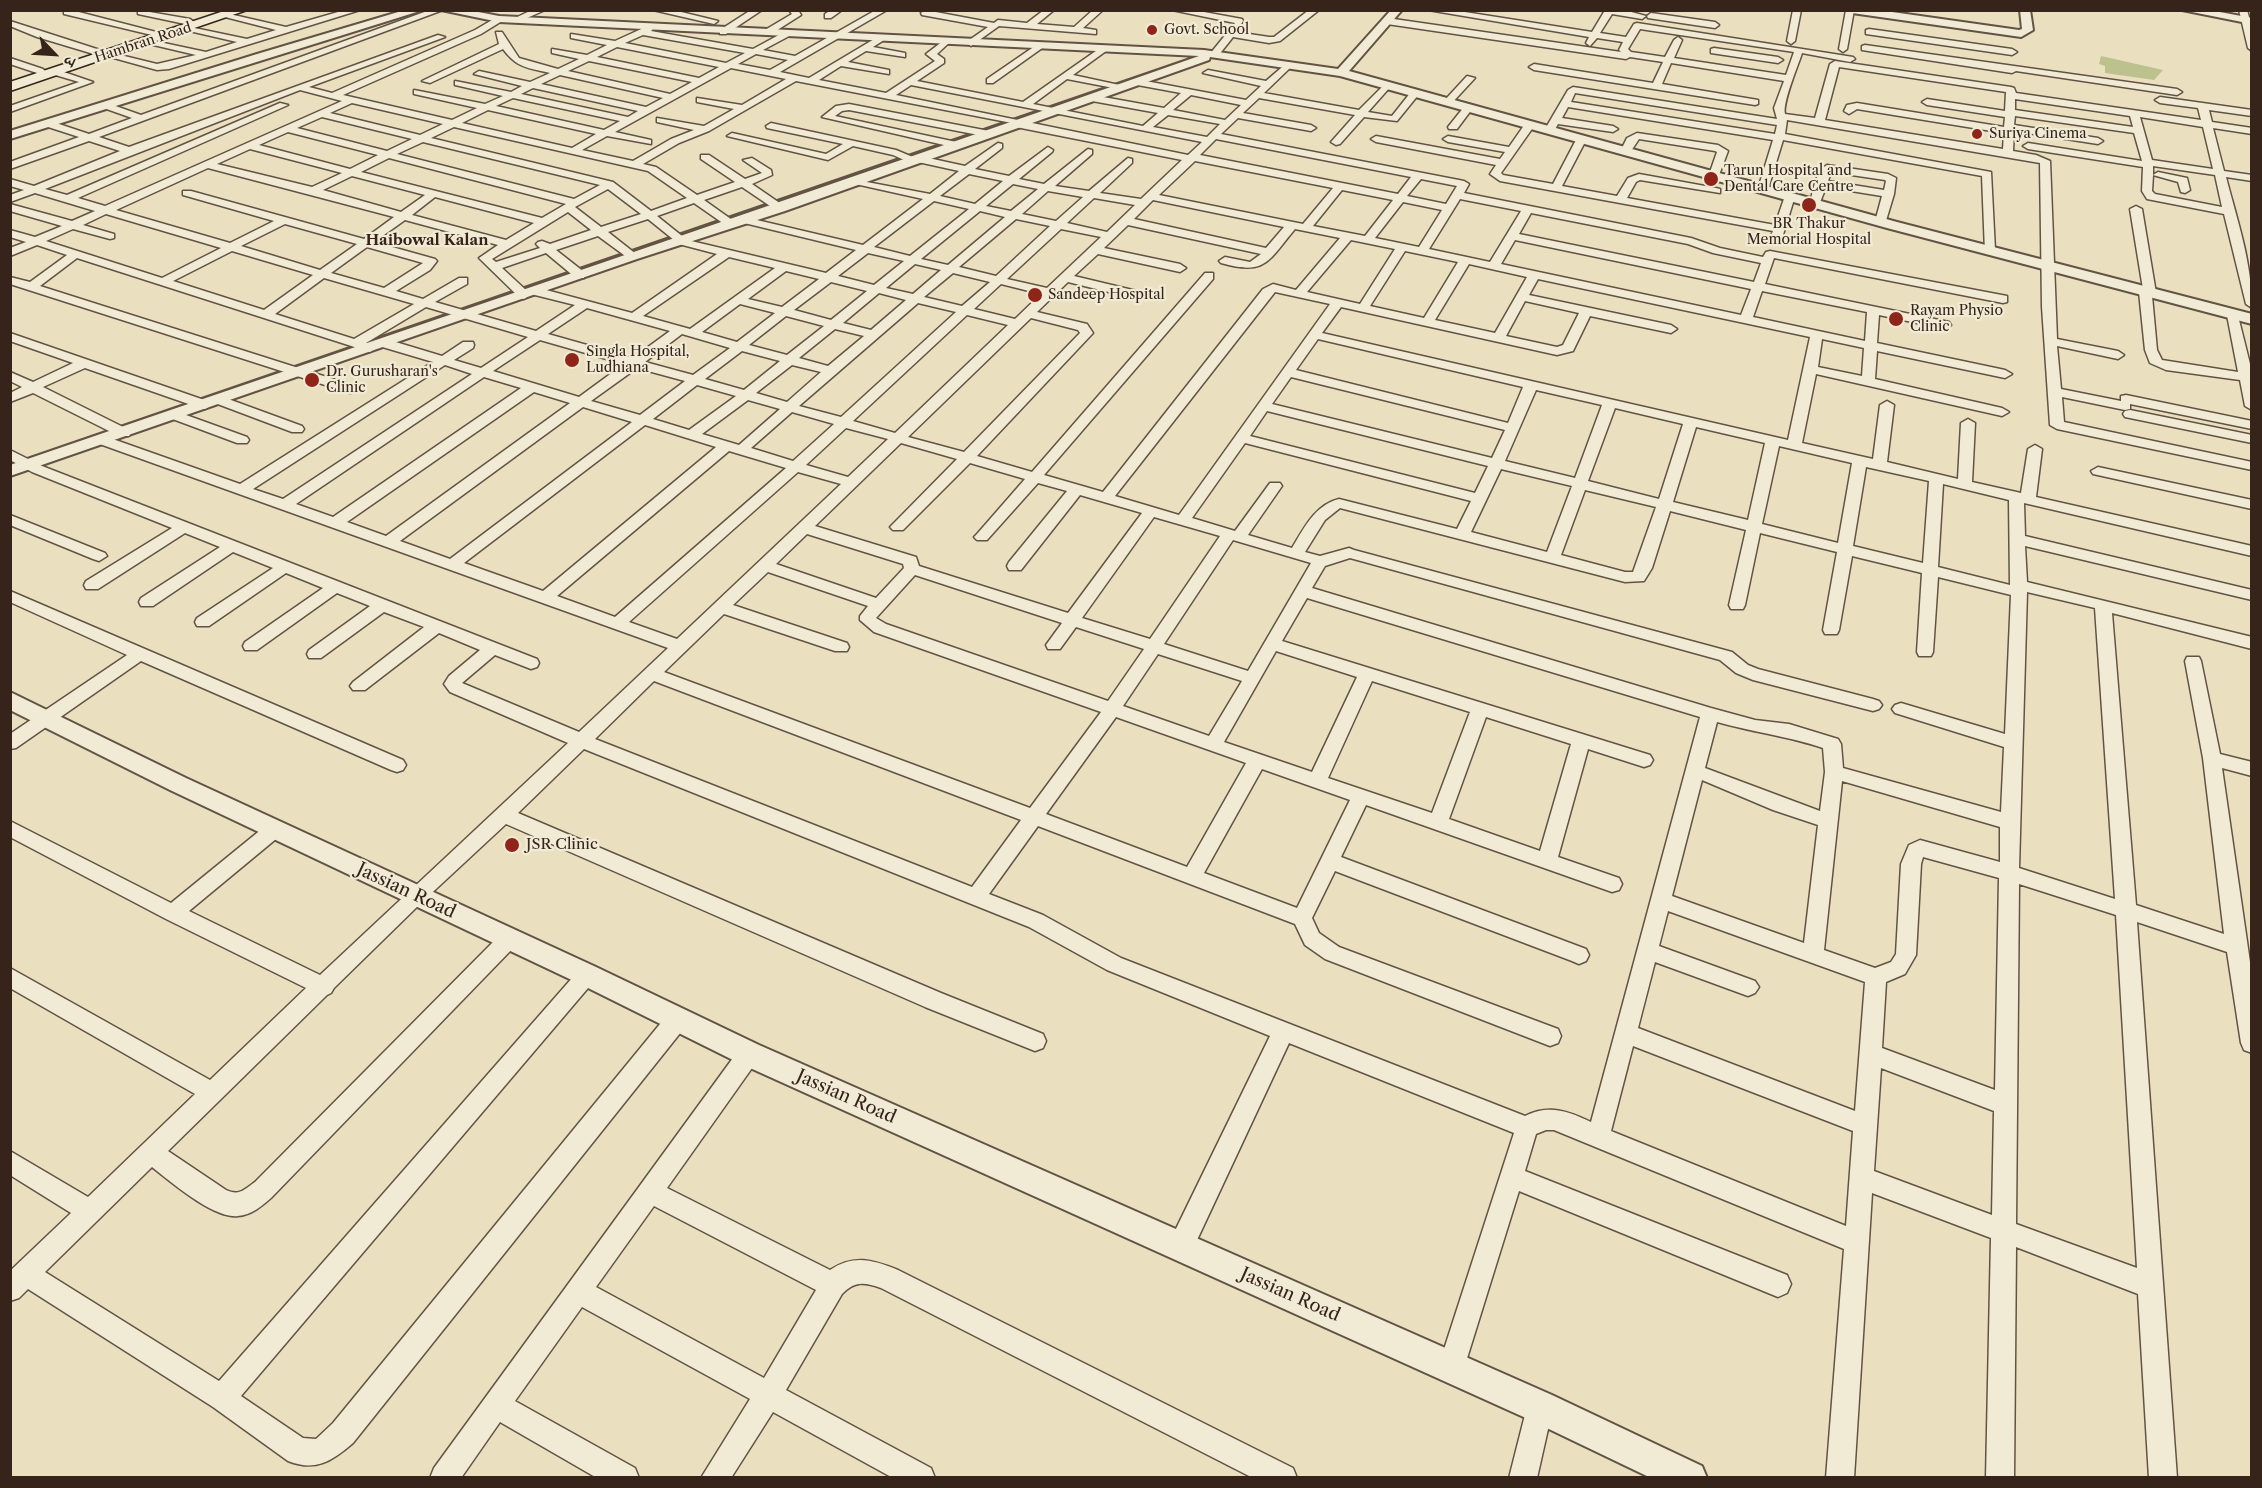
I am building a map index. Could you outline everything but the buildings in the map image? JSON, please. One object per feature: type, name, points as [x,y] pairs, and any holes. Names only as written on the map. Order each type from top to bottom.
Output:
[{"type":"main road","name":"Hambran Road","points":[[10,80],[103,53],[228,11]]},
{"type":"main road","name":"Hambran Road","points":[[10,87],[103,53]]},
{"type":"street","points":[[10,23],[62,42],[163,68],[356,10]]},
{"type":"street","points":[[10,135],[261,56],[418,10]]},
{"type":"street","points":[[10,166],[439,10]]},
{"type":"street","points":[[446,10],[465,12],[494,21]]},
{"type":"street","points":[[515,20],[541,10]]},
{"type":"street","points":[[657,10],[678,12],[714,21]]},
{"type":"street","points":[[723,32],[758,10]]},
{"type":"street","points":[[768,32],[797,15],[793,10]]},
{"type":"street","points":[[828,16],[838,10]]},
{"type":"street","points":[[772,73],[883,10]]},
{"type":"street","points":[[1030,25],[1050,10]]},
{"type":"street","points":[[1076,30],[1100,10]]},
{"type":"street","points":[[1176,10],[1242,15]]},
{"type":"street","points":[[1216,10],[1242,15]]},
{"type":"street","points":[[1232,34],[1269,40],[1277,39],[1315,10]]},
{"type":"street","points":[[1341,73],[1397,10]]},
{"type":"street","points":[[1432,10],[1597,31],[1743,42],[1848,58],[1851,60],[1851,66]]},
{"type":"street","points":[[1486,10],[1597,31]]},
{"type":"street","points":[[1791,41],[1797,10]]},
{"type":"street","points":[[1843,49],[1855,11],[1916,17],[2024,33],[2028,30],[2025,10]]},
{"type":"street","points":[[228,11],[286,30]]},
{"type":"street","points":[[1583,54],[1607,11],[1715,25]]},
{"type":"street","points":[[2189,11],[2247,17],[2252,48]]},
{"type":"street","points":[[67,12],[208,55]]},
{"type":"street","points":[[141,12],[247,42]]},
{"type":"street","points":[[313,191],[616,45],[678,12]]},
{"type":"street","points":[[925,13],[996,24],[1093,32]]},
{"type":"street","points":[[1628,59],[1623,51],[1644,14]]},
{"type":"street","points":[[452,565],[932,198],[966,170],[993,140],[1019,123],[1215,54],[1232,34],[1242,15]]},
{"type":"street","points":[[971,43],[1006,17]]},
{"type":"street","points":[[1914,38],[1916,17]]},
{"type":"street","points":[[10,199],[330,75],[494,21],[515,20],[646,29],[768,32],[1215,54],[1341,73],[1529,126],[1613,129]]},
{"type":"street","points":[[494,21],[504,45],[519,62],[671,97]]},
{"type":"street","points":[[333,96],[494,21]]},
{"type":"street","points":[[1387,21],[1583,54],[1669,61],[1789,84]]},
{"type":"street","points":[[646,29],[797,59]]},
{"type":"street","points":[[1869,32],[2012,52]]},
{"type":"street","points":[[376,33],[421,44]]},
{"type":"street","points":[[573,151],[788,33]]},
{"type":"street","points":[[2008,148],[2012,33]]},
{"type":"street","points":[[574,36],[772,73],[1450,208]]},
{"type":"street","points":[[810,81],[881,38]]},
{"type":"street","points":[[1656,86],[1678,40]]},
{"type":"street","points":[[888,96],[941,61],[931,54],[947,41]]},
{"type":"street","points":[[310,42],[333,48]]},
{"type":"street","points":[[1737,54],[1743,42]]},
{"type":"street","points":[[427,81],[504,45]]},
{"type":"street","points":[[990,81],[1041,46]]},
{"type":"street","points":[[865,48],[902,55]]},
{"type":"street","points":[[1865,48],[2012,69],[2125,81],[2176,92]]},
{"type":"street","points":[[1026,104],[1103,49]]},
{"type":"street","points":[[1763,189],[1779,137],[1782,120],[1779,108],[1799,50]]},
{"type":"street","points":[[555,51],[700,81]]},
{"type":"street","points":[[1714,51],[1778,60]]},
{"type":"street","points":[[1543,53],[1583,54],[1610,63]]},
{"type":"street","points":[[261,56],[330,75]]},
{"type":"street","points":[[10,61],[40,70]]},
{"type":"street","points":[[840,63],[886,72]]},
{"type":"street","points":[[677,1020],[329,1448],[315,1453],[298,1450],[222,1398],[18,1282],[324,987],[415,896],[582,741],[1288,65]]},
{"type":"street","points":[[1819,122],[1833,65],[1851,66],[2010,113],[2139,131]]},
{"type":"street","points":[[1534,67],[1755,102]]},
{"type":"street","points":[[1652,69],[1789,84]]},
{"type":"street","points":[[10,109],[88,82],[56,72]]},
{"type":"street","points":[[210,72],[241,81]]},
{"type":"street","points":[[1208,73],[1268,84]]},
{"type":"street","points":[[479,74],[647,110]]},
{"type":"street","points":[[1552,126],[1582,75]]},
{"type":"street","points":[[1065,76],[1121,88]]},
{"type":"street","points":[[634,165],[675,141],[705,129],[795,78]]},
{"type":"street","points":[[1447,103],[1470,78]]},
{"type":"street","points":[[2125,81],[2128,96]]},
{"type":"street","points":[[909,82],[1145,129],[1212,138],[1463,183],[1459,195],[1422,251]]},
{"type":"street","points":[[1136,82],[1189,92],[1394,119]]},
{"type":"street","points":[[458,83],[629,120]]},
{"type":"street","points":[[1051,86],[1063,88]]},
{"type":"street","points":[[1336,142],[1386,86]]},
{"type":"street","points":[[299,87],[652,169],[696,199],[737,222],[866,249],[1052,293]]},
{"type":"street","points":[[159,88],[194,98]]},
{"type":"street","points":[[1573,90],[1713,112],[1819,122],[1922,139],[2252,178]]},
{"type":"street","points":[[1929,90],[2011,93],[2252,131]]},
{"type":"street","points":[[1922,139],[1929,90]]},
{"type":"street","points":[[66,200],[315,91]]},
{"type":"street","points":[[1074,91],[1166,112],[1311,128]]},
{"type":"street","points":[[2098,91],[2252,113]]},
{"type":"street","points":[[417,92],[647,142]]},
{"type":"street","points":[[1145,129],[1189,92]]},
{"type":"street","points":[[1414,94],[1373,144],[1503,163]]},
{"type":"street","points":[[1706,127],[1720,96]]},
{"type":"street","points":[[10,253],[352,100]]},
{"type":"street","points":[[700,100],[742,108]]},
{"type":"street","points":[[1565,104],[1779,137],[1988,174],[1989,250]]},
{"type":"street","points":[[104,105],[141,118]]},
{"type":"street","points":[[1849,111],[1854,106],[2098,141]]},
{"type":"street","points":[[957,145],[827,117],[839,108],[849,107],[993,140]]},
{"type":"street","points":[[2204,107],[2252,304]]},
{"type":"street","points":[[1453,127],[1467,109]]},
{"type":"street","points":[[2134,113],[2148,167],[2147,190],[2151,197],[2230,212]]},
{"type":"street","points":[[321,114],[422,139],[521,175],[572,205],[600,232],[632,256]]},
{"type":"street","points":[[660,120],[705,129]]},
{"type":"street","points":[[46,123],[158,159]]},
{"type":"street","points":[[771,126],[1047,188],[1149,200],[1292,225],[2005,374]]},
{"type":"street","points":[[1529,126],[1495,174],[1500,178],[1779,229]]},
{"type":"street","points":[[1552,126],[1581,140],[1881,222],[2252,319]]},
{"type":"street","points":[[287,129],[387,155],[521,175],[609,184],[680,241],[963,311],[1083,327],[1087,333],[968,458],[898,527]]},
{"type":"street","points":[[1625,152],[1631,140],[1637,135],[1718,148],[1723,151],[1714,175]]},
{"type":"street","points":[[732,136],[828,157],[852,143]]},
{"type":"street","points":[[1448,139],[1511,150]]},
{"type":"street","points":[[10,471],[299,373],[370,345],[780,208],[957,145],[993,140]]},
{"type":"street","points":[[1556,188],[1581,140]]},
{"type":"street","points":[[249,146],[543,222]]},
{"type":"street","points":[[2008,148],[2045,161],[2050,341],[2057,425],[2252,466]]},
{"type":"street","points":[[10,150],[32,158]]},
{"type":"street","points":[[691,435],[746,395],[1048,150]]},
{"type":"street","points":[[544,598],[789,407],[918,300],[1088,152]]},
{"type":"street","points":[[705,157],[780,208]]},
{"type":"street","points":[[494,267],[745,184],[768,174],[748,160]]},
{"type":"street","points":[[617,624],[796,466],[1128,161]]},
{"type":"street","points":[[207,165],[404,215],[506,244]]},
{"type":"street","points":[[2148,167],[2183,180],[2185,190]]},
{"type":"street","points":[[1815,203],[1827,168],[1891,178],[1881,222]]},
{"type":"street","points":[[1368,240],[1419,174]]},
{"type":"street","points":[[471,204],[521,175]]},
{"type":"street","points":[[1621,199],[1632,180],[1639,177],[1716,191]]},
{"type":"street","points":[[855,181],[1111,236]]},
{"type":"street","points":[[10,182],[1320,561],[1332,560],[1349,553],[1726,656],[1742,669],[1753,674],[1873,705]]},
{"type":"street","points":[[1821,183],[1889,194]]},
{"type":"street","points":[[609,184],[485,258],[529,293],[585,303],[830,371]]},
{"type":"street","points":[[1305,228],[1340,186]]},
{"type":"street","points":[[187,193],[431,261],[426,267],[386,291]]},
{"type":"street","points":[[267,314],[434,194]]},
{"type":"street","points":[[1459,195],[1691,241],[1717,251],[1769,257],[2003,299]]},
{"type":"street","points":[[1746,319],[1790,196]]},
{"type":"street","points":[[10,207],[110,237]]},
{"type":"street","points":[[1493,267],[1528,209]]},
{"type":"street","points":[[2136,209],[2147,292],[2151,350],[2157,363],[2244,377]]},
{"type":"street","points":[[164,281],[284,220]]},
{"type":"street","points":[[1127,221],[1269,252]]},
{"type":"street","points":[[1225,261],[1253,267],[1258,265],[1292,225]]},
{"type":"street","points":[[526,232],[580,274]]},
{"type":"street","points":[[10,233],[370,345],[444,360],[852,483]]},
{"type":"street","points":[[1300,293],[1347,236]]},
{"type":"street","points":[[1513,236],[1945,326]]},
{"type":"street","points":[[1363,308],[1402,247]]},
{"type":"street","points":[[1097,250],[1180,268]]},
{"type":"street","points":[[31,287],[77,253]]},
{"type":"street","points":[[634,317],[726,253]]},
{"type":"street","points":[[1428,322],[1465,261]]},
{"type":"street","points":[[388,542],[636,363],[738,300],[782,268]]},
{"type":"street","points":[[1499,338],[1534,275]]},
{"type":"street","points":[[982,537],[1209,276]]},
{"type":"street","points":[[1067,279],[1137,295]]},
{"type":"street","points":[[10,280],[350,389]]},
{"type":"street","points":[[370,345],[425,303],[463,281]]},
{"type":"street","points":[[1106,498],[1267,292],[1278,288],[1563,351],[1570,345],[1586,311]]},
{"type":"street","points":[[1522,297],[1671,329]]},
{"type":"street","points":[[738,300],[875,335]]},
{"type":"street","points":[[1183,520],[1338,302]]},
{"type":"street","points":[[285,505],[540,336],[585,303]]},
{"type":"street","points":[[1868,382],[1873,310]]},
{"type":"street","points":[[2233,315],[2246,364],[2244,377],[2252,406]]},
{"type":"street","points":[[1794,446],[1817,333]]},
{"type":"street","points":[[1314,335],[2252,551]]},
{"type":"street","points":[[10,337],[205,405]]},
{"type":"street","points":[[2050,341],[2118,355]]},
{"type":"street","points":[[241,490],[468,345]]},
{"type":"street","points":[[10,398],[85,363]]},
{"type":"street","points":[[1811,369],[2002,412]]},
{"type":"street","points":[[1288,372],[1513,428]]},
{"type":"street","points":[[10,376],[124,433]]},
{"type":"street","points":[[1461,536],[1532,385]]},
{"type":"street","points":[[335,523],[532,387]]},
{"type":"street","points":[[2055,392],[2252,439]]},
{"type":"street","points":[[220,400],[297,429]]},
{"type":"street","points":[[1552,559],[1610,403]]},
{"type":"street","points":[[1879,466],[1887,405]]},
{"type":"street","points":[[1264,406],[1930,570],[2103,605],[2252,643]]},
{"type":"street","points":[[2128,411],[2252,425]]},
{"type":"street","points":[[2128,411],[2252,450]]},
{"type":"street","points":[[175,416],[242,440]]},
{"type":"street","points":[[1296,554],[1323,512],[1339,503],[1624,577],[1638,577],[1644,568],[1690,422]]},
{"type":"street","points":[[1965,485],[1968,423]]},
{"type":"street","points":[[1241,438],[1480,499]]},
{"type":"street","points":[[102,440],[680,646]]},
{"type":"street","points":[[1737,605],[1773,441]]},
{"type":"street","points":[[2000,1478],[2006,1231],[2010,822],[2018,588],[2016,539],[2022,498],[2035,449]]},
{"type":"street","points":[[10,454],[28,465],[531,663]]},
{"type":"street","points":[[1831,630],[1860,461]]},
{"type":"street","points":[[2098,471],[2252,505]]},
{"type":"street","points":[[1925,652],[1936,479]]},
{"type":"street","points":[[976,897],[1113,708],[1154,646],[1234,535],[1275,486]]},
{"type":"street","points":[[1015,566],[1077,489]]},
{"type":"street","points":[[1054,645],[1151,511]]},
{"type":"street","points":[[10,519],[99,556]]},
{"type":"street","points":[[92,585],[184,527]]},
{"type":"street","points":[[804,528],[905,558],[912,564],[912,569]]},
{"type":"street","points":[[2016,539],[2252,595]]},
{"type":"street","points":[[147,602],[232,546]]},
{"type":"street","points":[[1214,744],[1320,561]]},
{"type":"street","points":[[765,566],[878,603]]},
{"type":"street","points":[[203,622],[285,567]]},
{"type":"street","points":[[912,569],[1252,678]]},
{"type":"street","points":[[912,569],[878,603],[868,616],[868,620],[880,628],[1612,884]]},
{"type":"street","points":[[251,646],[336,586]]},
{"type":"street","points":[[1303,591],[1710,714],[1755,726],[1789,730],[1828,741],[1834,749],[1834,772],[1813,955]]},
{"type":"street","points":[[10,597],[397,765]]},
{"type":"street","points":[[315,654],[382,605]]},
{"type":"street","points":[[2103,605],[2113,720],[2163,1478]]},
{"type":"street","points":[[722,607],[841,647]]},
{"type":"street","points":[[359,686],[437,626]]},
{"type":"street","points":[[1272,644],[1644,760]]},
{"type":"street","points":[[493,648],[455,680],[453,684],[456,688],[582,741],[1053,929],[1103,959],[1527,1127]]},
{"type":"street","points":[[10,743],[140,654]]},
{"type":"street","points":[[2193,661],[2212,758],[2236,946],[2252,1043]]},
{"type":"street","points":[[652,674],[1302,918],[1312,939],[1332,953],[1550,1036]]},
{"type":"street","points":[[1318,780],[1367,674]]},
{"type":"street","name":"Jassian Road","points":[[10,700],[275,829],[587,975],[749,1054],[1540,1407],[1690,1478]]},
{"type":"street","points":[[1901,709],[2013,743]]},
{"type":"street","points":[[1438,822],[1480,710]]},
{"type":"street","points":[[1599,1137],[1710,714]]},
{"type":"street","points":[[1547,861],[1581,741]]},
{"type":"street","points":[[2212,758],[2252,769]]},
{"type":"street","points":[[1192,876],[1258,759]]},
{"type":"street","points":[[1694,771],[1726,781],[1780,805],[1827,820]]},
{"type":"street","points":[[1834,772],[2010,822]]},
{"type":"street","points":[[1302,918],[1361,796]]},
{"type":"street","points":[[504,815],[933,1000],[1035,1041]]},
{"type":"street","points":[[10,828],[173,913],[324,987]]},
{"type":"street","points":[[173,913],[275,829]]},
{"type":"street","points":[[1662,901],[1876,977],[1898,968],[1906,955],[1911,864],[1916,850],[1928,849],[2236,946]]},
{"type":"street","points":[[1330,861],[1579,955]]},
{"type":"street","points":[[152,1153],[219,1200],[233,1205],[246,1203],[263,1190],[509,939]]},
{"type":"street","points":[[1648,951],[1748,987]]},
{"type":"street","points":[[222,1398],[587,975]]},
{"type":"street","points":[[10,977],[213,1094]]},
{"type":"street","points":[[1840,1478],[1876,977]]},
{"type":"street","points":[[1181,1246],[1283,1032]]},
{"type":"street","points":[[1626,1033],[1865,1125]]},
{"type":"street","points":[[444,1478],[749,1054]]},
{"type":"street","points":[[1871,1054],[2006,1106]]},
{"type":"street","points":[[1451,1368],[1527,1127],[1546,1117],[1556,1118],[1858,1243]]},
{"type":"street","points":[[10,1162],[90,1211]]},
{"type":"street","points":[[1512,1177],[1778,1284]]},
{"type":"street","points":[[1862,1178],[2151,1286]]},
{"type":"street","points":[[649,1191],[833,1285]]},
{"type":"street","points":[[715,1478],[768,1396],[833,1285],[843,1275],[852,1271],[872,1272],[889,1279],[1283,1478]]},
{"type":"street","points":[[578,1291],[921,1478]]},
{"type":"street","points":[[496,1406],[625,1478]]},
{"type":"street","points":[[1523,1478],[1540,1407]]},
{"type":"green space","points":[[2101,56],[2163,70],[2154,80],[2105,73],[2105,66],[2099,64]]},
{"type":"place","name":"Govt. School","points":[[1152,30]]},
{"type":"place","name":"Suriya Cinema","points":[[1977,134]]},
{"type":"place","name":"Tarun Hospital and Dental Care Centre","points":[[1711,179]]},
{"type":"place","name":"BR Thakur Memorial Hospital","points":[[1809,205]]},
{"type":"place","name":"Sandeep Hospital","points":[[1035,295]]},
{"type":"place","name":"Rayam Physio Clinic","points":[[1896,319]]},
{"type":"place","name":"Singla Hospital, Ludhiana","points":[[572,360]]},
{"type":"place","name":"Dr. Gurusharan's Clinic","points":[[312,380]]},
{"type":"place","name":"JSR Clinic","points":[[512,845]]},
{"type":"district","name":"Haibowal Kalan","points":[[427,241]]}]
